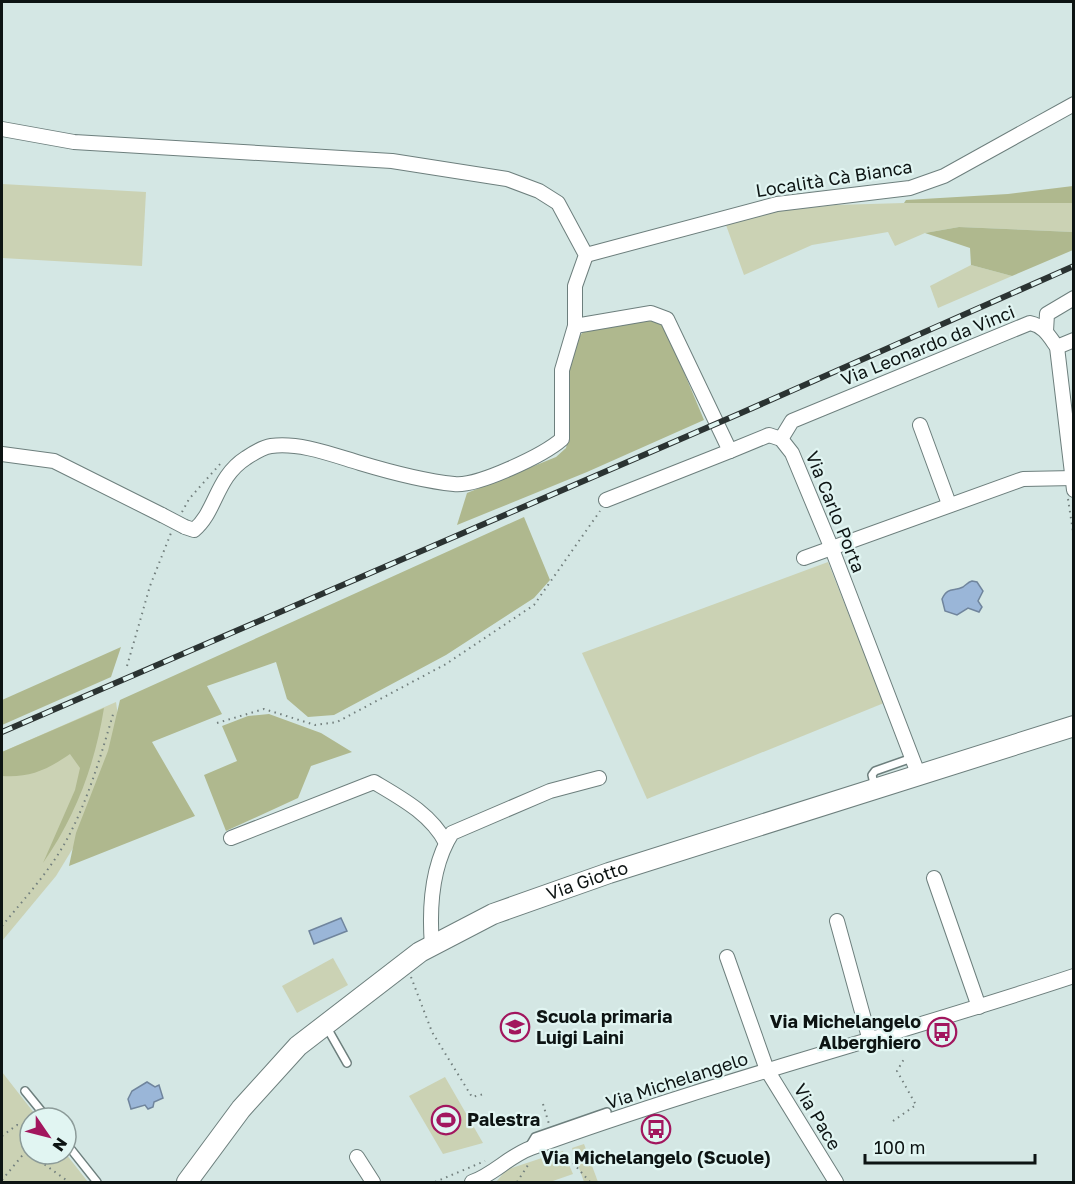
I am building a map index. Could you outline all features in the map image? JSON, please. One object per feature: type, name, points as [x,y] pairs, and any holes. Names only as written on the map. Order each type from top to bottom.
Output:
[{"type":"street","name":"Località Cà Bianca","points":[[586,255],[777,204],[910,188],[944,176],[1074,104]]},
{"type":"street","points":[[2,129],[74,142],[392,161],[507,179],[539,191],[558,203],[586,255],[575,286],[575,326],[562,370],[562,439],[553,447],[496,475],[456,485],[381,469],[313,449],[270,446],[245,458],[220,484],[203,523],[194,530],[54,461],[2,454]]},
{"type":"street","points":[[804,558],[1023,479],[1073,482],[1057,347],[1046,331],[1047,314],[1074,298]]},
{"type":"street","points":[[575,326],[651,313],[667,319],[730,451]]},
{"type":"street","name":"Via Leonardo da Vinci","points":[[781,439],[792,421],[1030,323],[1046,331]]},
{"type":"street","points":[[1057,347],[1074,340]]},
{"type":"street","points":[[920,424],[949,504]]},
{"type":"street","name":"Via Carlo Porta","points":[[606,500],[769,435],[781,439],[792,453],[832,549],[916,767]]},
{"type":"street","name":"Via Giotto","points":[[187,1182],[241,1109],[298,1046],[404,963],[493,914],[609,873],[875,789],[916,767],[1074,726]]},
{"type":"street","points":[[432,946],[430,915],[434,881],[446,843],[452,833],[550,791],[598,778]]},
{"type":"street","points":[[231,838],[374,782],[430,819],[446,843]]},
{"type":"street","points":[[934,878],[979,1007]]},
{"type":"street","points":[[837,921],[870,1041]]},
{"type":"street","name":"Via Pace","points":[[727,957],[767,1071],[836,1182]]},
{"type":"street","name":"Via Michelangelo","points":[[478,1182],[504,1161],[767,1071],[1074,976]]},
{"type":"street","points":[[357,1158],[373,1182]]},
{"type":"lane","points":[[324,1024],[347,1063]]},
{"type":"lane","points":[[25,1090],[38,1106]]},
{"type":"lane","points":[[531,1153],[535,1137],[607,1113]]},
{"type":"lane","points":[[78,1158],[97,1182]]},
{"type":"path","points":[[217,723],[264,709],[315,725],[337,722],[447,664],[534,605],[592,525],[606,500]]},
{"type":"path","points":[[2,926],[36,885],[66,841],[92,783],[114,711]]},
{"type":"path","points":[[404,963],[438,1041],[472,1097],[484,1094]]},
{"type":"path","points":[[893,1121],[916,1106],[897,1071],[904,1059]]},
{"type":"path","points":[[543,1104],[549,1124]]},
{"type":"path","points":[[2,1136],[18,1125]]},
{"type":"path","points":[[517,1182],[531,1153]]},
{"type":"path","points":[[435,1182],[490,1159]]},
{"type":"path","points":[[2,1180],[18,1161]]},
{"type":"path","points":[[573,1163],[590,1182]]},
{"type":"path","points":[[47,1166],[69,1182]]},
{"type":"green space","points":[[2,184],[146,192],[142,266],[2,258]]},
{"type":"green space","points":[[1073,186],[1073,203],[904,203],[906,200],[1008,194]]},
{"type":"green space","points":[[1073,203],[1073,232],[959,227],[925,233],[895,246],[888,232],[812,245],[744,275],[726,225],[776,211],[835,205]]},
{"type":"green space","points":[[959,227],[1073,232],[1073,250],[1012,276],[971,265],[970,248],[925,233]]},
{"type":"green space","points":[[971,265],[1012,276],[938,308],[930,286]]},
{"type":"green space","points":[[648,318],[665,327],[704,420],[587,472],[457,525],[467,493],[556,457],[566,448],[569,435],[571,361],[574,347],[580,336],[588,329],[609,323]]},
{"type":"green space","points":[[524,517],[550,580],[534,598],[446,655],[334,715],[308,717],[287,699],[276,662],[207,686],[222,714],[152,742],[195,816],[69,866],[76,833],[108,751],[120,700]]},
{"type":"green space","points":[[828,562],[884,703],[647,799],[582,653]]},
{"type":"green space","points":[[121,647],[111,677],[2,725],[2,700]]},
{"type":"green space","points":[[116,702],[119,723],[81,835],[56,876],[2,941],[2,752]]},
{"type":"green space","points":[[104,708],[95,749],[82,789],[65,827],[43,863],[75,790],[80,768],[70,754],[38,772],[21,776],[2,776],[2,752]]},
{"type":"green space","points":[[269,714],[321,733],[352,752],[311,766],[298,798],[226,831],[204,775],[237,761],[222,726],[248,716]]},
{"type":"green space","points":[[333,958],[348,985],[297,1013],[282,986]]},
{"type":"green space","points":[[2,1072],[29,1106],[18,1106],[18,1166],[75,1166],[88,1182],[2,1182]]},
{"type":"green space","name":"Palestra","points":[[445,1077],[483,1143],[443,1154],[409,1096]]},
{"type":"green space","points":[[584,1144],[598,1182],[584,1182],[572,1148]]},
{"type":"green space","points":[[563,1151],[573,1174],[550,1182],[496,1182],[506,1170]]},
{"type":"water","points":[[972,581],[977,582],[983,591],[978,601],[982,607],[979,612],[968,608],[957,615],[945,611],[942,599],[947,592],[963,587]]},
{"type":"water","points":[[341,918],[347,931],[314,944],[309,931]]},
{"type":"water","points":[[147,1082],[155,1087],[159,1085],[163,1098],[154,1102],[153,1107],[148,1109],[145,1105],[131,1109],[128,1099],[132,1091]]},
{"type":"railway","points":[[2,732],[741,413],[1074,266]]},
{"type":"place","name":"Scuola primaria Luigi Laini","points":[[515,1027]]},
{"type":"place","name":"Via Michelangelo Alberghiero","points":[[942,1032]]},
{"type":"place","name":"Palestra","points":[[446,1120]]},
{"type":"place","name":"Via Michelangelo (Scuole)","points":[[656,1129]]}]
